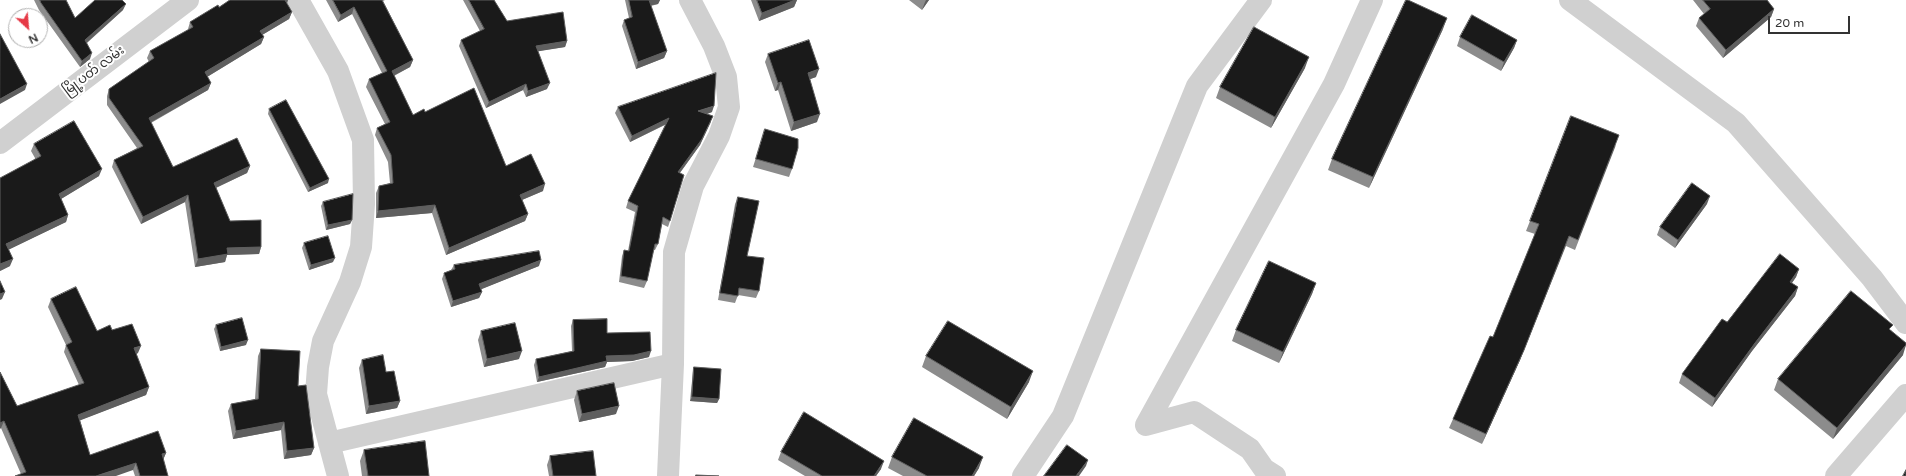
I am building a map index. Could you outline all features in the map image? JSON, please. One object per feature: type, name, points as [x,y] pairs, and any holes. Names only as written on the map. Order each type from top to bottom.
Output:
[{"type":"street","name":"မြို့ပတ် လမ်း","points":[[0,143],[188,0]]},
{"type":"street","points":[[298,0],[338,71],[362,140],[364,204],[361,247],[350,282],[323,341],[318,367],[316,394],[338,476]]},
{"type":"street","points":[[668,476],[673,364],[674,252],[693,186],[719,136],[729,108],[726,77],[714,46],[690,0]]},
{"type":"street","points":[[1023,476],[1063,416],[1197,86],[1261,0]]},
{"type":"street","points":[[1275,476],[1264,469],[1250,449],[1194,412],[1146,425],[1334,84],[1372,0]]},
{"type":"street","points":[[1570,0],[1736,123],[1872,278],[1906,323]]},
{"type":"street","points":[[329,443],[673,364]]},
{"type":"street","points":[[1836,476],[1906,395]]},
{"type":"building","points":[[40,0],[66,0],[75,18],[95,0],[122,0],[126,4],[85,40],[92,53],[82,61],[48,13],[48,8],[45,8]]},
{"type":"building","points":[[230,0],[285,0],[292,12],[260,31],[264,37],[205,72],[211,83],[149,118],[173,167],[237,138],[250,166],[214,183],[230,221],[261,220],[261,247],[227,248],[228,254],[198,259],[188,195],[143,217],[114,160],[143,146],[109,98],[109,89],[154,58],[150,51],[193,27],[190,22],[218,5],[219,7]]},
{"type":"building","points":[[333,0],[382,0],[413,60],[392,71],[413,115],[424,109],[425,112],[474,88],[506,166],[531,154],[545,184],[520,195],[528,214],[449,248],[435,205],[378,211],[379,186],[393,183],[391,155],[377,128],[390,122],[369,79],[387,71],[354,7],[341,15]]},
{"type":"building","points":[[469,0],[494,0],[507,21],[563,12],[567,41],[536,46],[550,83],[528,91],[526,84],[489,102],[461,40],[484,29]]},
{"type":"building","points":[[629,0],[649,0],[667,51],[638,62],[624,20],[632,17]]},
{"type":"building","points":[[757,0],[795,0],[762,13]]},
{"type":"building","points":[[1406,0],[1447,18],[1373,177],[1332,159]]},
{"type":"building","points":[[1703,0],[1767,0],[1774,9],[1726,50],[1699,18],[1710,9]]},
{"type":"building","points":[[1472,15],[1517,40],[1504,62],[1460,37]]},
{"type":"building","points":[[1254,27],[1309,57],[1275,117],[1220,87]]},
{"type":"building","points":[[0,34],[27,84],[0,99]]},
{"type":"building","points":[[809,40],[819,69],[808,73],[820,114],[794,122],[781,82],[778,83],[768,54]]},
{"type":"building","points":[[716,73],[714,106],[698,111],[713,116],[702,139],[678,172],[684,175],[670,221],[663,217],[658,244],[655,244],[647,281],[621,276],[624,250],[629,251],[638,206],[628,201],[669,118],[632,136],[618,107]]},
{"type":"building","points":[[286,100],[329,179],[310,188],[269,109]]},
{"type":"building","points":[[1571,116],[1619,135],[1578,240],[1569,236],[1524,350],[1486,434],[1453,419],[1490,336],[1493,337],[1539,224],[1530,221]]},
{"type":"building","points":[[74,121],[102,169],[59,194],[68,215],[6,244],[13,259],[0,264],[0,178],[41,156],[34,144]]},
{"type":"building","points":[[765,129],[798,139],[798,148],[792,169],[756,159]]},
{"type":"building","points":[[1692,183],[1710,196],[1678,240],[1660,227]]},
{"type":"building","points":[[353,194],[352,220],[328,225],[323,202]]},
{"type":"building","points":[[738,197],[759,201],[747,256],[764,258],[759,291],[739,288],[738,296],[720,293]]},
{"type":"building","points":[[328,236],[335,258],[311,265],[304,243]]},
{"type":"building","points":[[539,251],[541,260],[479,284],[482,292],[453,301],[444,273],[455,269],[454,265]]},
{"type":"building","points":[[1780,254],[1799,269],[1790,282],[1798,287],[1715,398],[1682,374],[1722,319],[1727,322]]},
{"type":"building","points":[[1269,261],[1316,283],[1283,352],[1236,330]]},
{"type":"building","points":[[0,281],[5,292],[0,294]]},
{"type":"building","points":[[76,287],[97,331],[110,325],[112,330],[132,324],[141,346],[134,348],[149,387],[78,415],[90,455],[158,431],[166,453],[162,454],[168,476],[140,476],[136,463],[96,476],[15,476],[26,472],[4,421],[0,423],[0,372],[17,406],[84,383],[66,345],[72,342],[51,299]]},
{"type":"building","points":[[1851,291],[1893,325],[1889,329],[1906,343],[1906,345],[1837,428],[1778,379]]},
{"type":"building","points":[[242,318],[248,340],[221,347],[216,325]]},
{"type":"building","points":[[607,319],[607,333],[650,332],[651,351],[634,355],[606,356],[607,361],[539,377],[536,359],[574,351],[573,320]]},
{"type":"building","points":[[948,321],[1033,371],[1011,407],[926,356]]},
{"type":"building","points":[[515,323],[522,351],[487,359],[481,331]]},
{"type":"building","points":[[261,349],[300,351],[298,386],[306,385],[314,448],[287,451],[284,422],[236,431],[231,404],[258,399]]},
{"type":"building","points":[[383,355],[386,372],[394,371],[400,401],[369,406],[362,360]]},
{"type":"building","points":[[694,367],[721,369],[719,399],[692,397]]},
{"type":"building","points":[[614,383],[619,406],[582,414],[577,391]]},
{"type":"building","points":[[804,412],[884,461],[874,476],[822,476],[781,452]]},
{"type":"building","points":[[914,418],[983,457],[972,476],[927,476],[892,457]]},
{"type":"building","points":[[425,441],[429,476],[368,476],[364,450]]},
{"type":"building","points":[[1067,445],[1088,460],[1076,476],[1044,476]]},
{"type":"building","points":[[593,451],[596,476],[553,476],[550,456]]},
{"type":"building","points":[[696,475],[719,476],[696,476]]}]
